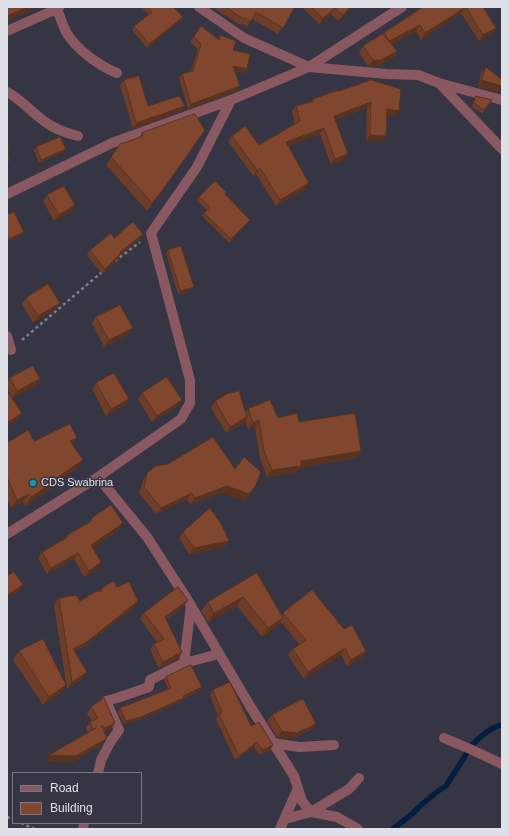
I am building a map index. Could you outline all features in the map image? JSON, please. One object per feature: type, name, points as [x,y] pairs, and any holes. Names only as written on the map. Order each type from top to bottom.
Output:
[{"type":"street","points":[[199,7],[244,38],[309,67],[387,74],[418,75],[439,83],[502,100]]},
{"type":"street","points":[[7,194],[112,143],[231,100],[309,67],[402,7]]},
{"type":"street","points":[[7,31],[57,9],[66,32],[76,45],[108,69],[117,73]]},
{"type":"street","points":[[439,83],[502,149]]},
{"type":"street","points":[[7,92],[15,96],[44,121],[56,129],[78,136]]},
{"type":"street","points":[[7,534],[98,477],[181,419],[190,403],[190,380],[151,233],[198,167],[231,100]]},
{"type":"street","points":[[7,336],[11,350]]},
{"type":"street","points":[[98,477],[147,536],[191,605],[250,706],[294,776],[302,801],[311,812],[337,817],[358,829]]},
{"type":"street","points":[[184,663],[191,605]]},
{"type":"street","points":[[98,772],[101,760],[111,741],[119,730],[106,701],[149,687],[150,680],[184,663],[219,654]]},
{"type":"street","points":[[444,738],[502,764]]},
{"type":"street","points":[[273,743],[299,748],[334,745]]},
{"type":"street","points":[[285,819],[311,812],[349,789],[359,778]]},
{"type":"street","points":[[280,829],[298,788]]},
{"type":"path","points":[[112,264],[151,233]]},
{"type":"path","points":[[11,350],[106,269]]},
{"type":"path","points":[[23,824],[35,829]]},
{"type":"building","points":[[7,7],[27,7],[7,16]]},
{"type":"building","points":[[147,7],[173,7],[183,17],[149,44],[134,26],[152,12]]},
{"type":"building","points":[[226,7],[295,7],[283,28],[256,12],[251,21],[245,18],[244,19]]},
{"type":"building","points":[[312,7],[350,7],[343,15],[335,8],[323,18]]},
{"type":"building","points":[[423,7],[466,7],[425,33],[420,25],[389,41],[384,33]]},
{"type":"building","points":[[466,7],[483,7],[496,28],[483,35]]},
{"type":"building","points":[[201,26],[219,40],[220,35],[236,41],[233,50],[250,54],[247,69],[233,66],[240,86],[191,104],[182,74],[193,71],[201,44],[194,37]]},
{"type":"building","points":[[383,34],[397,51],[381,60],[373,60],[363,46]]},
{"type":"building","points":[[486,67],[502,80],[502,86],[482,80]]},
{"type":"building","points":[[139,76],[148,106],[179,96],[185,106],[136,123],[124,80]]},
{"type":"building","points":[[371,80],[401,89],[399,111],[387,109],[386,136],[370,135],[371,102],[334,116],[348,154],[335,159],[324,128],[286,142],[309,183],[280,200],[260,168],[257,170],[232,136],[245,126],[259,145],[300,121],[296,106]]},
{"type":"building","points":[[476,96],[492,100],[484,110],[474,103]]},
{"type":"building","points":[[195,114],[205,130],[152,203],[111,157],[121,143],[143,136],[142,133]]},
{"type":"building","points":[[7,131],[9,161],[7,162]]},
{"type":"building","points":[[60,137],[66,149],[41,160],[36,147]]},
{"type":"building","points":[[215,181],[226,192],[225,194],[250,220],[231,239],[204,213],[210,207],[199,197]]},
{"type":"building","points":[[64,186],[75,205],[59,215],[47,195]]},
{"type":"building","points":[[14,212],[24,232],[9,239],[7,235],[7,215]]},
{"type":"building","points":[[133,222],[143,234],[120,252],[120,254],[105,269],[90,250],[111,233],[114,238]]},
{"type":"building","points":[[181,246],[194,287],[180,291],[168,250]]},
{"type":"building","points":[[48,284],[60,303],[38,316],[26,298]]},
{"type":"building","points":[[120,305],[133,328],[109,340],[96,317]]},
{"type":"building","points":[[33,366],[40,379],[17,391],[10,378]]},
{"type":"building","points":[[114,373],[129,399],[111,409],[96,383]]},
{"type":"building","points":[[167,377],[182,400],[157,416],[142,393]]},
{"type":"building","points":[[7,391],[22,413],[9,422],[7,419]]},
{"type":"building","points":[[239,391],[247,417],[230,427],[215,401],[227,394]]},
{"type":"building","points":[[270,400],[278,418],[297,413],[299,422],[355,413],[361,451],[301,461],[301,466],[272,470],[264,451],[259,420],[253,423],[248,409]]},
{"type":"building","points":[[70,424],[77,438],[70,441],[83,460],[55,479],[56,481],[31,497],[29,494],[17,500],[7,477],[7,443],[28,430],[34,441]]},
{"type":"building","points":[[213,437],[235,469],[244,457],[261,472],[255,487],[249,494],[227,486],[195,498],[192,493],[161,508],[144,487],[147,473],[156,466],[168,464]]},
{"type":"building","points":[[111,505],[123,523],[91,545],[101,562],[89,571],[78,553],[51,568],[42,552],[68,537],[67,535],[92,521],[91,519]]},
{"type":"building","points":[[210,508],[222,525],[229,541],[194,548],[183,532]]},
{"type":"building","points":[[14,572],[23,585],[7,595],[7,576]]},
{"type":"building","points":[[257,573],[283,618],[268,628],[243,597],[214,613],[208,602]]},
{"type":"building","points":[[114,581],[117,587],[129,582],[138,601],[88,641],[73,649],[87,672],[72,682],[59,598],[76,595],[80,601],[95,592],[102,591],[101,589]]},
{"type":"building","points":[[178,587],[188,600],[165,617],[182,652],[163,662],[154,644],[164,639],[144,613]]},
{"type":"building","points":[[312,590],[344,629],[352,625],[366,651],[351,660],[345,648],[308,672],[293,649],[306,640],[283,613]]},
{"type":"building","points":[[43,639],[66,685],[49,697],[19,651]]},
{"type":"building","points":[[191,665],[202,687],[183,696],[184,698],[141,717],[126,721],[120,708],[171,688],[166,677]]},
{"type":"building","points":[[230,682],[251,726],[259,722],[273,745],[263,750],[257,742],[239,756],[219,714],[222,713],[213,690]]},
{"type":"building","points":[[104,698],[115,723],[105,728],[101,726],[107,737],[106,739],[76,756],[49,755],[96,728],[93,729],[90,722],[98,718],[91,707]]},
{"type":"building","points":[[303,699],[316,724],[297,733],[282,731],[272,715]]},
{"type":"waterway","points":[[393,829],[446,786],[475,742],[490,730],[502,725]]},
{"type":"place","name":"CDS Swabrina","points":[[33,483]]}]
